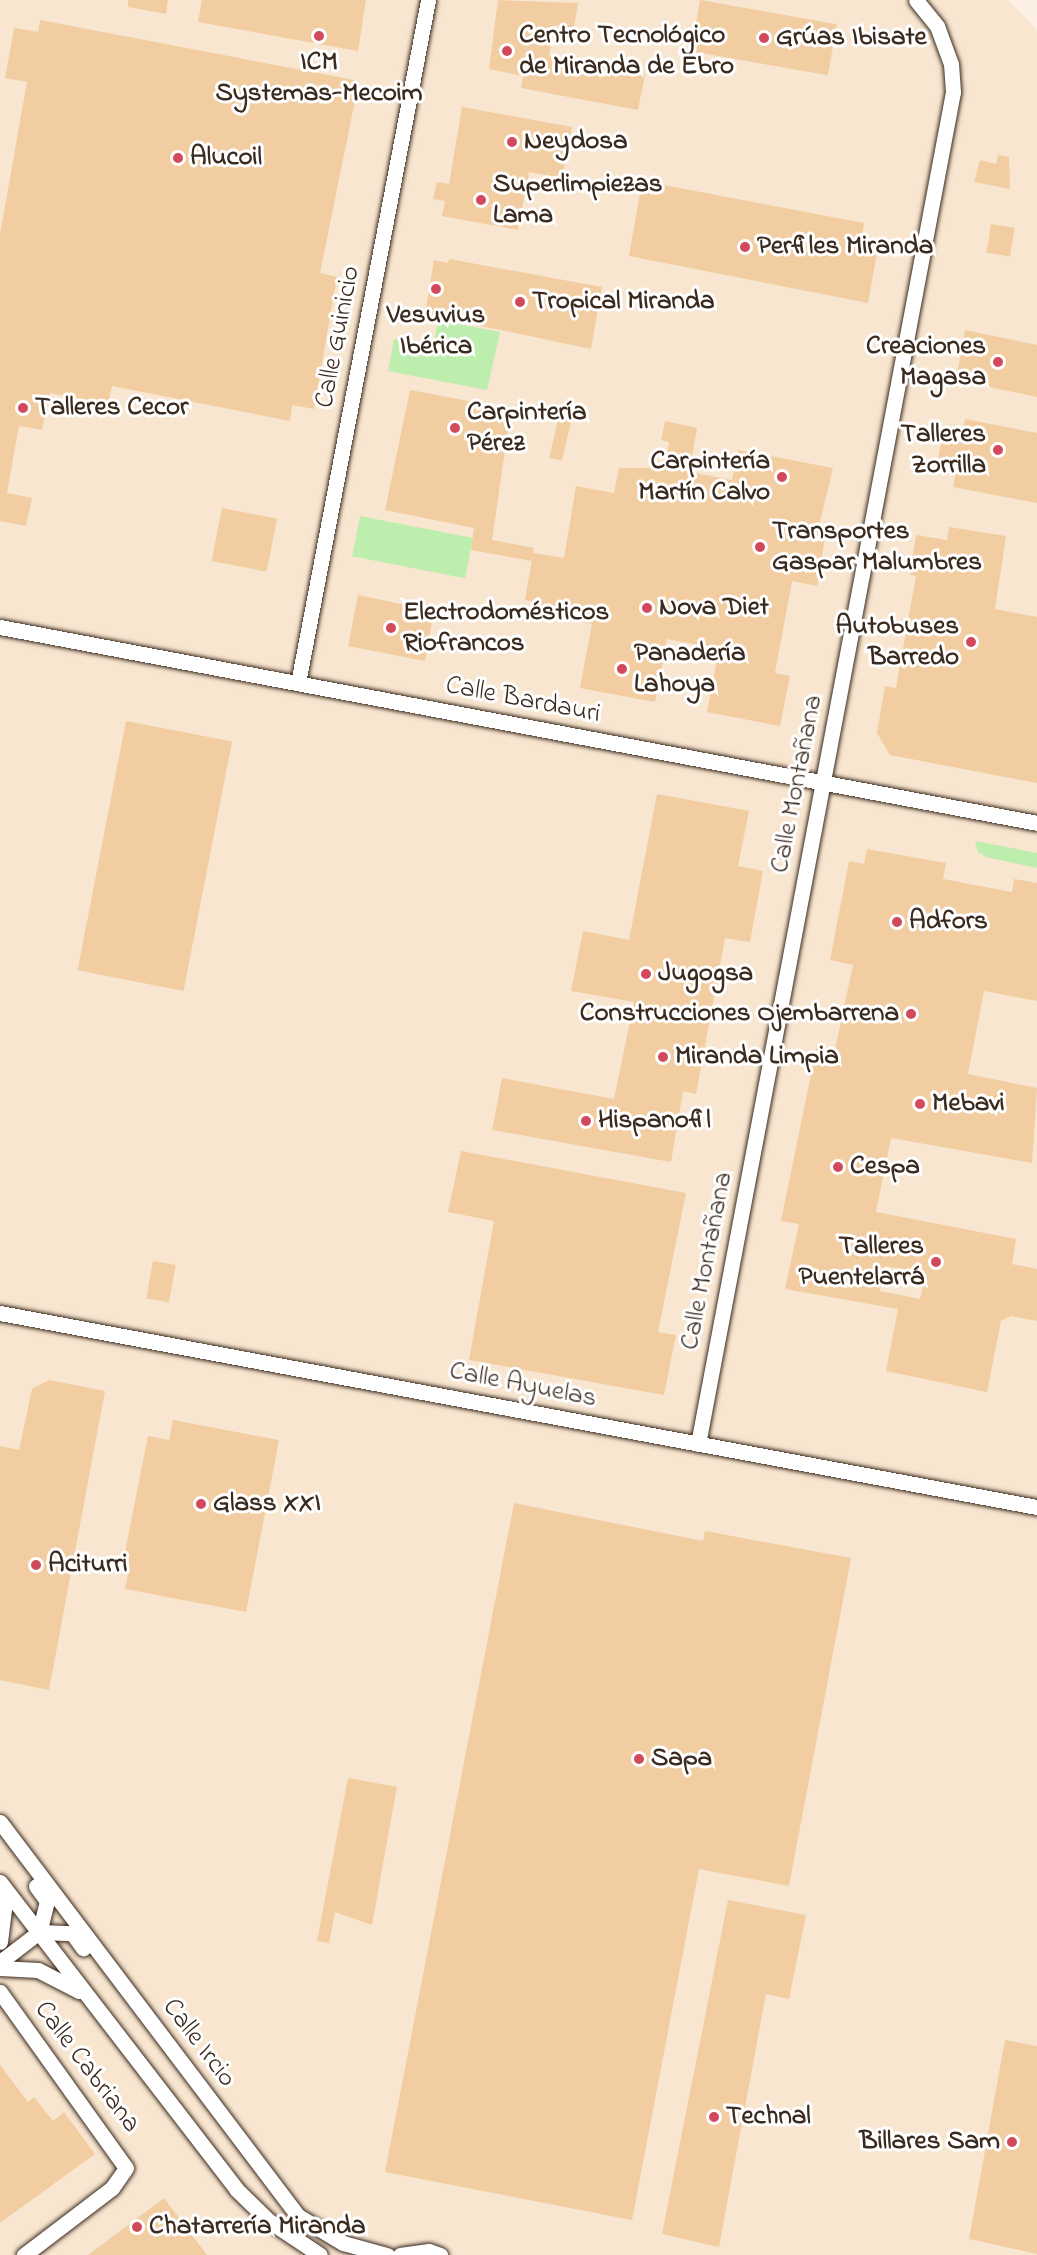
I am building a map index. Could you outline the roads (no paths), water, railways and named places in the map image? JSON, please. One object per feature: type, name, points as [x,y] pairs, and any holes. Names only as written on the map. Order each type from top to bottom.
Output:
[{"type":"street","name":"Calle Guinicio","points":[[298,683],[428,0]]},
{"type":"street","name":"Calle Montañana","points":[[698,1444],[953,92],[946,47],[937,26],[916,0]]},
{"type":"street","name":"Calle Bardauri","points":[[0,627],[1037,823]]},
{"type":"street","name":"Calle Ayuelas","points":[[0,1313],[1037,1507]]},
{"type":"street","name":"Calle Ircio","points":[[0,1822],[0,1840],[47,1901],[39,1932]]},
{"type":"street","name":"Calle Ircio","points":[[0,1822],[298,2216],[343,2243],[387,2255]]},
{"type":"street","points":[[0,1882],[236,2190],[268,2221],[320,2255]]},
{"type":"street","points":[[0,1899],[4,1909],[0,1942]]},
{"type":"street","points":[[0,1962],[39,1932],[72,1933],[112,1987],[130,1994]]},
{"type":"street","points":[[0,1968],[38,1970],[86,1995]]},
{"type":"street","name":"Calle Cabriana","points":[[0,1992],[124,2160],[124,2174],[24,2255]]},
{"type":"street","points":[[400,2255],[429,2251],[441,2255]]},
{"type":"place","name":"ICM Systemas-Mecoim","points":[[319,36]]},
{"type":"place","name":"Grúas Ibisate","points":[[764,38]]},
{"type":"place","name":"Centro Tecnológico de Miranda de Ebro","points":[[507,51]]},
{"type":"place","name":"Neydosa","points":[[512,142]]},
{"type":"place","name":"Alucoil","points":[[178,158]]},
{"type":"place","name":"Superlimpiezas Lama","points":[[481,200]]},
{"type":"place","name":"Perfiles Miranda","points":[[745,247]]},
{"type":"place","name":"Vesuvius Ibérica","points":[[436,289]]},
{"type":"place","name":"Tropical Miranda","points":[[520,302]]},
{"type":"place","name":"Creaciones Magasa","points":[[998,362]]},
{"type":"place","name":"Talleres Cecor","points":[[23,408]]},
{"type":"place","name":"Carpintería Pérez","points":[[455,428]]},
{"type":"place","name":"Talleres Zorrilla","points":[[998,450]]},
{"type":"place","name":"Carpintería Martín Calvo","points":[[782,477]]},
{"type":"place","name":"Transportes Gaspar Malumbres","points":[[760,547]]},
{"type":"place","name":"Nova Diet","points":[[647,608]]},
{"type":"place","name":"Electrodomésticos Riofrancos","points":[[391,628]]},
{"type":"place","name":"Autobuses Barredo","points":[[971,642]]},
{"type":"place","name":"Panadería Lahoya","points":[[622,669]]},
{"type":"place","name":"Adfors","points":[[897,922]]},
{"type":"place","name":"Jugogsa","points":[[646,974]]},
{"type":"place","name":"Construcciones Ojembarrena","points":[[911,1014]]},
{"type":"place","name":"Miranda Limpia","points":[[663,1057]]},
{"type":"place","name":"Mebavi","points":[[920,1104]]},
{"type":"place","name":"Hispanofil","points":[[586,1121]]},
{"type":"place","name":"Cespa","points":[[838,1167]]},
{"type":"place","name":"Talleres Puentelarrá","points":[[936,1262]]},
{"type":"place","name":"Glass XXI","points":[[201,1504]]},
{"type":"place","name":"Aciturri","points":[[36,1565]]},
{"type":"place","name":"Sapa","points":[[639,1759]]},
{"type":"place","name":"Technal","points":[[714,2117]]},
{"type":"place","name":"Billares Sam","points":[[1012,2142]]},
{"type":"place","name":"Chatarrería Miranda","points":[[137,2227]]}]
